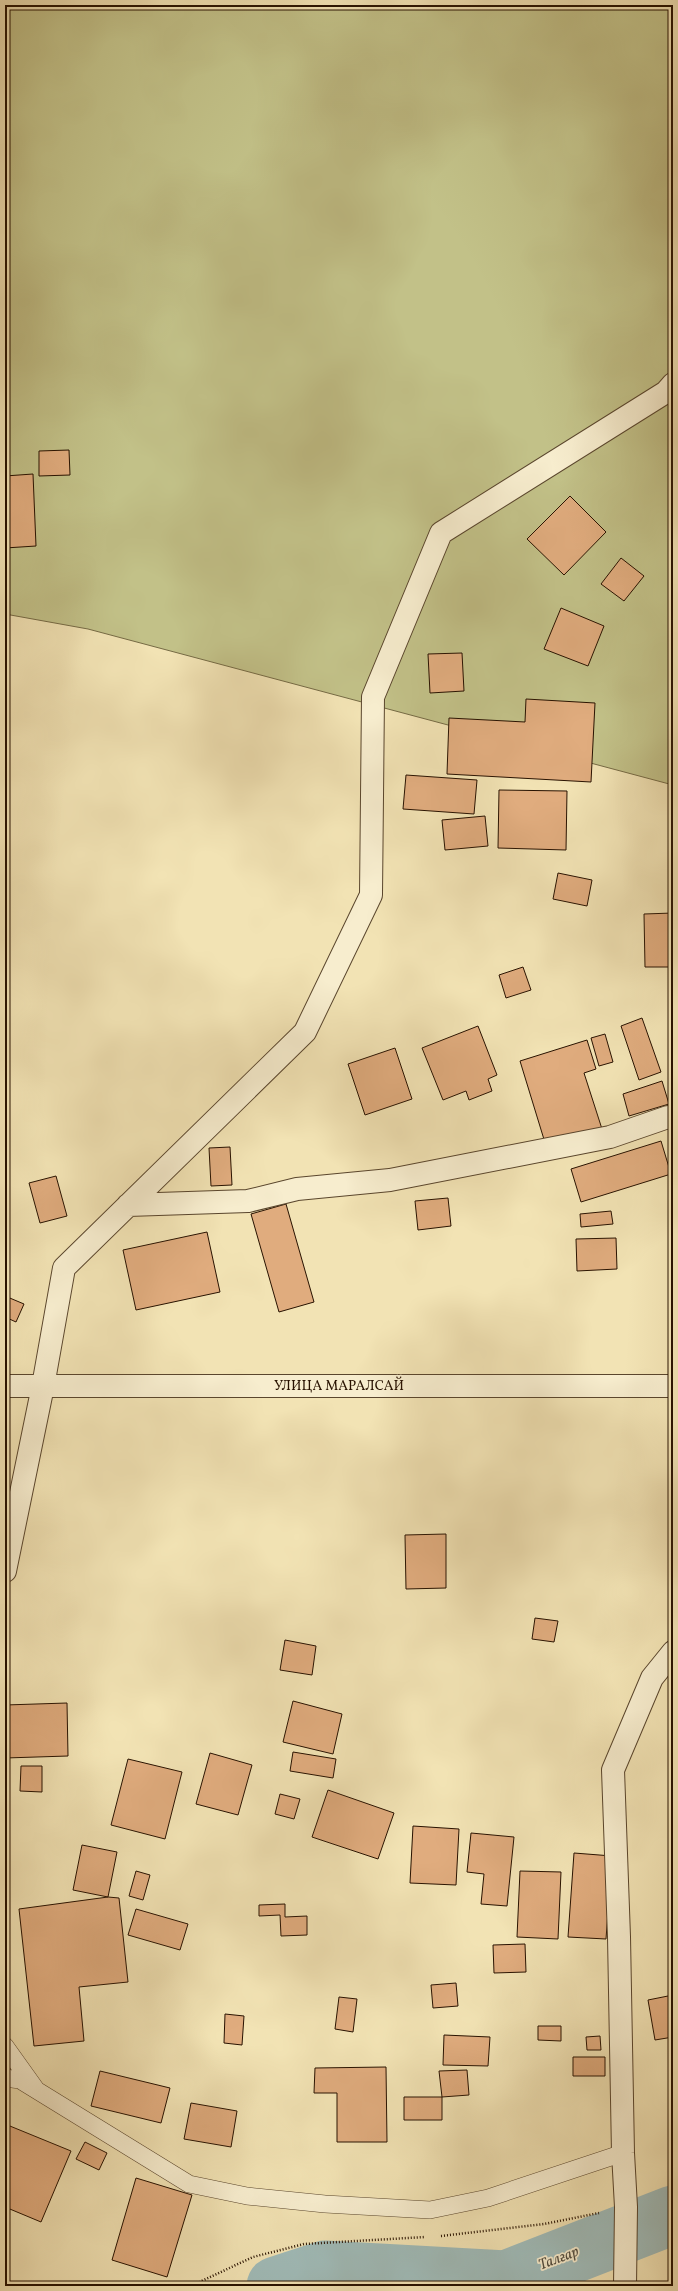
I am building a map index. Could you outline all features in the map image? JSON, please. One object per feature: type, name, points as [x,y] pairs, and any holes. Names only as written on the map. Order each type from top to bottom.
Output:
[{"type":"street","points":[[5,1571],[43,1386],[64,1268],[305,1032],[371,895],[373,696],[441,532],[666,392],[673,384]]},
{"type":"street","points":[[128,1205],[248,1201],[297,1189],[390,1180],[610,1137],[668,1117]]},
{"type":"street","name":"УЛИЦА МАРАЛСАЙ","points":[[5,1386],[673,1386]]},
{"type":"street","points":[[625,2286],[626,2207],[623,2162],[619,1899],[613,1770],[652,1678],[673,1652]]},
{"type":"lane","points":[[5,2046],[38,2091]]},
{"type":"lane","points":[[5,2078],[20,2080],[188,2184],[247,2196],[325,2204],[430,2210],[488,2198],[623,2162]]},
{"type":"path","points":[[434,2237],[544,2224],[626,2207]]},
{"type":"path","points":[[192,2286],[253,2257],[304,2244],[426,2237]]},
{"type":"shaded area","points":[[5,5],[673,5],[673,785],[88,629],[5,614]]},
{"type":"building","points":[[69,450],[70,475],[39,476],[39,451]]},
{"type":"building","points":[[33,474],[36,546],[5,548],[5,476]]},
{"type":"building","points":[[570,496],[606,532],[564,575],[527,539]]},
{"type":"building","points":[[621,558],[644,576],[624,601],[601,584]]},
{"type":"building","points":[[561,608],[604,626],[588,666],[544,649]]},
{"type":"building","points":[[462,653],[464,691],[430,693],[428,654]]},
{"type":"building","points":[[526,699],[595,703],[591,782],[447,774],[449,718],[525,722]]},
{"type":"building","points":[[406,775],[477,780],[474,814],[403,809]]},
{"type":"building","points":[[499,790],[567,791],[566,850],[498,848]]},
{"type":"building","points":[[485,816],[488,846],[445,850],[442,820]]},
{"type":"building","points":[[558,873],[592,880],[587,906],[553,899]]},
{"type":"building","points":[[673,913],[673,967],[645,967],[644,914]]},
{"type":"building","points":[[523,967],[531,990],[506,998],[499,975]]},
{"type":"building","points":[[642,1018],[661,1072],[639,1080],[621,1026]]},
{"type":"building","points":[[478,1026],[497,1075],[488,1079],[492,1091],[469,1100],[466,1091],[443,1100],[422,1048]]},
{"type":"building","points":[[605,1034],[613,1062],[599,1066],[591,1038]]},
{"type":"building","points":[[587,1040],[596,1069],[584,1073],[602,1129],[546,1146],[520,1061]]},
{"type":"building","points":[[395,1048],[412,1099],[365,1115],[348,1064]]},
{"type":"building","points":[[662,1081],[669,1104],[629,1116],[623,1094]]},
{"type":"building","points":[[661,1141],[671,1174],[581,1202],[571,1169]]},
{"type":"building","points":[[230,1147],[232,1185],[211,1186],[209,1148]]},
{"type":"building","points":[[56,1176],[67,1216],[40,1223],[29,1183]]},
{"type":"building","points":[[448,1198],[451,1226],[418,1230],[415,1201]]},
{"type":"building","points":[[286,1204],[314,1302],[279,1312],[251,1214]]},
{"type":"building","points":[[611,1211],[613,1224],[581,1227],[580,1214]]},
{"type":"building","points":[[207,1232],[220,1292],[136,1310],[123,1250]]},
{"type":"building","points":[[616,1238],[617,1269],[577,1271],[576,1239]]},
{"type":"building","points":[[5,1296],[24,1304],[16,1322],[5,1317]]},
{"type":"building","points":[[446,1534],[446,1588],[406,1589],[405,1535]]},
{"type":"building","points":[[535,1618],[558,1621],[554,1642],[532,1639]]},
{"type":"building","points":[[285,1640],[316,1646],[312,1675],[280,1670]]},
{"type":"building","points":[[293,1701],[342,1714],[333,1754],[283,1742]]},
{"type":"building","points":[[67,1703],[68,1756],[5,1758],[5,1705]]},
{"type":"building","points":[[293,1752],[336,1759],[333,1778],[290,1771]]},
{"type":"building","points":[[210,1753],[252,1765],[238,1815],[196,1804]]},
{"type":"building","points":[[128,1759],[182,1772],[165,1839],[111,1825]]},
{"type":"building","points":[[21,1766],[42,1766],[42,1792],[20,1791]]},
{"type":"building","points":[[328,1790],[394,1813],[378,1859],[312,1837]]},
{"type":"building","points":[[280,1794],[300,1799],[294,1819],[275,1814]]},
{"type":"building","points":[[413,1826],[459,1829],[456,1885],[410,1883]]},
{"type":"building","points":[[471,1833],[514,1837],[507,1906],[481,1904],[484,1874],[467,1872]]},
{"type":"building","points":[[82,1845],[117,1852],[108,1897],[73,1890]]},
{"type":"building","points":[[574,1853],[612,1856],[606,1939],[568,1937]]},
{"type":"building","points":[[136,1871],[150,1875],[143,1900],[129,1896]]},
{"type":"building","points":[[520,1871],[561,1872],[558,1939],[517,1937]]},
{"type":"building","points":[[108,1897],[119,1898],[128,1982],[79,1987],[84,2041],[34,2046],[19,1909]]},
{"type":"building","points":[[285,1904],[285,1917],[307,1916],[307,1935],[281,1936],[280,1915],[259,1916],[259,1905]]},
{"type":"building","points":[[136,1909],[188,1924],[180,1950],[128,1935]]},
{"type":"building","points":[[525,1944],[526,1972],[494,1973],[493,1945]]},
{"type":"building","points":[[456,1983],[458,2006],[433,2008],[431,1985]]},
{"type":"building","points":[[673,1995],[673,2037],[655,2040],[648,2000]]},
{"type":"building","points":[[339,1997],[357,1999],[353,2032],[335,2029]]},
{"type":"building","points":[[225,2014],[244,2016],[242,2045],[224,2043]]},
{"type":"building","points":[[538,2026],[561,2026],[561,2041],[538,2040]]},
{"type":"building","points":[[444,2035],[490,2037],[488,2066],[443,2065]]},
{"type":"building","points":[[600,2036],[601,2050],[587,2050],[586,2037]]},
{"type":"building","points":[[573,2057],[605,2057],[605,2076],[573,2076]]},
{"type":"building","points":[[386,2067],[387,2142],[337,2142],[337,2093],[314,2093],[315,2068]]},
{"type":"building","points":[[467,2070],[469,2095],[442,2097],[439,2071]]},
{"type":"building","points":[[100,2071],[170,2088],[161,2123],[91,2106]]},
{"type":"building","points":[[404,2097],[442,2097],[442,2120],[404,2120]]},
{"type":"building","points":[[191,2103],[237,2111],[231,2147],[184,2139]]},
{"type":"building","points":[[5,2124],[71,2151],[41,2222],[5,2207]]},
{"type":"building","points":[[85,2142],[107,2153],[99,2170],[76,2159]]},
{"type":"building","points":[[136,2178],[192,2195],[167,2277],[112,2260]]},
{"type":"waterway","name":"Талғар","points":[[276,2286],[325,2270],[506,2280],[673,2215]]}]
